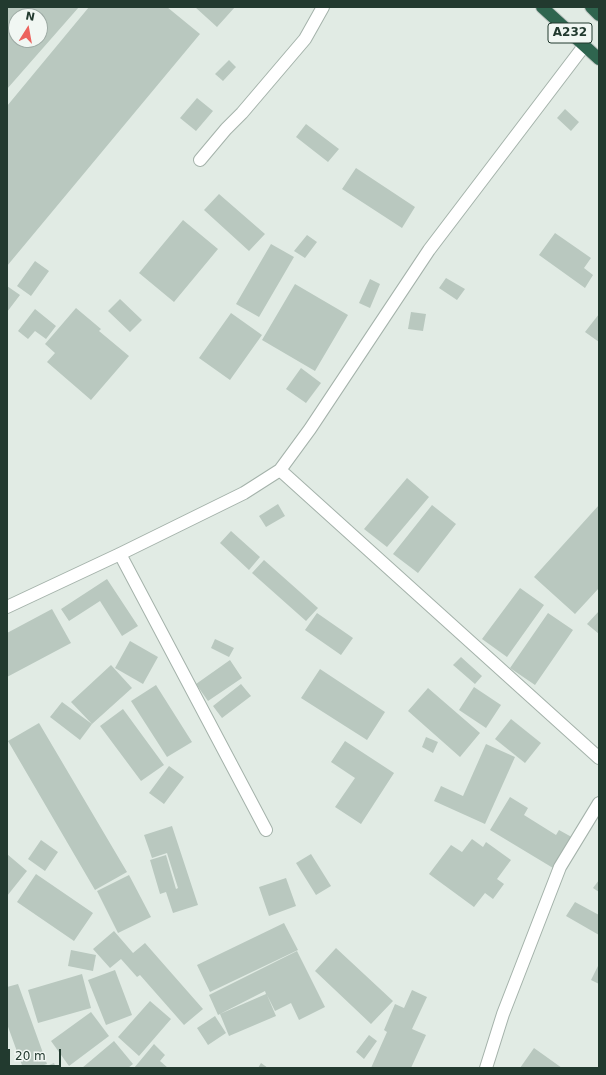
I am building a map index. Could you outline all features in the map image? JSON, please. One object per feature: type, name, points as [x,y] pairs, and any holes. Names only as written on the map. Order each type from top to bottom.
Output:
[{"type":"highway","name":"A232","points":[[542,7],[599,59]]},
{"type":"highway","name":"A232","points":[[591,7],[599,15]]},
{"type":"street","points":[[200,160],[305,39],[323,7]]},
{"type":"street","points":[[7,607],[120,554],[244,493],[280,470],[310,429],[429,250],[584,46]]},
{"type":"street","points":[[280,470],[599,758]]},
{"type":"street","points":[[120,554],[266,830]]},
{"type":"street","points":[[486,1068],[503,1014],[560,867],[599,803]]},
{"type":"building","points":[[7,7],[79,7],[48,42],[48,8],[8,8],[8,48],[43,48],[7,89]]},
{"type":"building","points":[[89,7],[167,7],[200,34],[7,266],[7,106]]},
{"type":"building","points":[[195,7],[235,7],[217,27]]},
{"type":"building","points":[[229,60],[236,67],[223,81],[215,74]]},
{"type":"building","points":[[197,98],[213,111],[196,131],[180,118]]},
{"type":"building","points":[[565,109],[579,122],[571,131],[557,118]]},
{"type":"building","points":[[306,124],[339,149],[328,162],[296,137]]},
{"type":"building","points":[[356,168],[415,207],[402,228],[342,189]]},
{"type":"building","points":[[219,194],[265,234],[249,251],[204,210]]},
{"type":"building","points":[[183,220],[218,249],[174,302],[139,273]]},
{"type":"building","points":[[555,233],[591,258],[584,268],[593,275],[585,288],[539,255]]},
{"type":"building","points":[[307,235],[317,242],[305,258],[294,251]]},
{"type":"building","points":[[271,244],[294,257],[259,317],[236,304]]},
{"type":"building","points":[[35,261],[49,271],[31,296],[17,286]]},
{"type":"building","points":[[446,278],[465,289],[457,300],[439,288]]},
{"type":"building","points":[[370,279],[380,284],[370,308],[359,303]]},
{"type":"building","points":[[295,284],[348,315],[315,371],[262,340]]},
{"type":"building","points":[[7,286],[20,295],[7,312]]},
{"type":"building","points":[[120,299],[142,320],[130,332],[108,311]]},
{"type":"building","points":[[76,308],[101,329],[99,331],[129,356],[91,400],[47,362],[55,353],[45,344]]},
{"type":"building","points":[[35,309],[56,326],[46,339],[35,331],[28,339],[18,331]]},
{"type":"building","points":[[411,312],[426,314],[423,331],[408,329]]},
{"type":"building","points":[[231,313],[262,335],[230,380],[199,358]]},
{"type":"building","points":[[599,314],[599,342],[585,332]]},
{"type":"building","points":[[301,368],[321,383],[306,403],[286,389]]},
{"type":"building","points":[[407,478],[429,497],[387,547],[364,529]]},
{"type":"building","points":[[278,504],[285,516],[266,527],[259,516]]},
{"type":"building","points":[[432,505],[456,524],[418,573],[393,554]]},
{"type":"building","points":[[599,505],[599,588],[575,614],[534,577]]},
{"type":"building","points":[[231,531],[260,557],[249,570],[220,543]]},
{"type":"building","points":[[264,560],[318,608],[306,621],[252,573]]},
{"type":"building","points":[[107,579],[138,626],[122,636],[100,601],[69,621],[61,609]]},
{"type":"building","points":[[520,588],[544,605],[507,657],[482,639]]},
{"type":"building","points":[[52,609],[71,643],[7,677],[7,633]]},
{"type":"building","points":[[599,611],[599,634],[587,624]]},
{"type":"building","points":[[317,613],[353,638],[341,655],[305,630]]},
{"type":"building","points":[[548,613],[573,630],[535,685],[510,668]]},
{"type":"building","points":[[215,639],[234,648],[229,657],[211,648]]},
{"type":"building","points":[[130,641],[158,657],[143,684],[115,668]]},
{"type":"building","points":[[461,657],[482,676],[475,684],[453,665]]},
{"type":"building","points":[[230,660],[242,678],[208,701],[196,684]]},
{"type":"building","points":[[111,665],[132,688],[92,724],[71,702]]},
{"type":"building","points":[[320,669],[385,712],[367,740],[301,698]]},
{"type":"building","points":[[241,684],[251,696],[222,718],[213,706]]},
{"type":"building","points":[[156,685],[192,742],[167,757],[131,701]]},
{"type":"building","points":[[474,687],[501,705],[486,728],[459,710]]},
{"type":"building","points":[[428,688],[480,733],[460,757],[408,711]]},
{"type":"building","points":[[62,702],[92,724],[80,740],[50,717]]},
{"type":"building","points":[[123,709],[164,765],[141,781],[100,726]]},
{"type":"building","points":[[511,719],[541,743],[525,763],[495,739]]},
{"type":"building","points":[[39,723],[127,872],[95,890],[8,741]]},
{"type":"building","points":[[426,737],[438,742],[433,753],[422,747]]},
{"type":"building","points":[[345,741],[394,773],[361,824],[335,807],[355,778],[331,762]]},
{"type":"building","points":[[486,744],[515,757],[485,824],[434,801],[441,786],[463,796]]},
{"type":"building","points":[[169,766],[184,777],[164,804],[149,793]]},
{"type":"building","points":[[510,797],[528,808],[524,815],[556,835],[559,830],[577,840],[558,871],[490,830]]},
{"type":"building","points":[[172,826],[198,905],[173,913],[166,892],[160,894],[150,860],[166,855],[176,889],[178,888],[167,853],[152,858],[144,835]]},
{"type":"building","points":[[472,839],[483,847],[486,842],[511,860],[497,879],[504,884],[493,899],[485,893],[474,907],[429,874],[451,845],[462,852]]},
{"type":"building","points":[[41,840],[58,852],[45,871],[28,859]]},
{"type":"building","points":[[7,854],[27,871],[7,896]]},
{"type":"building","points":[[311,854],[331,886],[316,895],[296,863]]},
{"type":"building","points":[[36,874],[93,913],[74,941],[17,902]]},
{"type":"building","points":[[129,875],[151,917],[118,933],[97,891]]},
{"type":"building","points":[[286,878],[296,906],[269,916],[259,887]]},
{"type":"building","points":[[599,880],[599,892],[593,888]]},
{"type":"building","points":[[575,902],[599,915],[599,935],[566,916]]},
{"type":"building","points":[[284,923],[298,950],[210,992],[197,965]]},
{"type":"building","points":[[114,931],[133,953],[145,943],[203,1009],[184,1025],[140,975],[137,977],[121,959],[110,968],[93,949]]},
{"type":"building","points":[[336,948],[393,1001],[371,1024],[315,971]]},
{"type":"building","points":[[71,950],[96,955],[93,971],[68,966]]},
{"type":"building","points":[[297,951],[325,1007],[299,1020],[291,1003],[275,1011],[267,995],[276,1016],[229,1036],[220,1014],[266,994],[265,991],[218,1015],[209,995]]},
{"type":"building","points":[[599,964],[599,984],[591,980]]},
{"type":"building","points":[[115,970],[132,1015],[106,1025],[88,980]]},
{"type":"building","points":[[82,974],[91,1008],[38,1023],[28,990]]},
{"type":"building","points":[[18,984],[47,1064],[35,1068],[23,1068],[7,1024],[7,987]]},
{"type":"building","points":[[412,990],[427,997],[412,1029],[426,1035],[411,1068],[371,1068],[387,1032],[384,1030],[395,1004],[404,1008]]},
{"type":"building","points":[[150,1001],[171,1019],[139,1056],[118,1037]]},
{"type":"building","points":[[91,1012],[109,1036],[69,1066],[51,1041]]},
{"type":"building","points":[[215,1016],[226,1033],[208,1045],[197,1028]]},
{"type":"building","points":[[369,1035],[377,1041],[364,1059],[356,1052]]},
{"type":"building","points":[[114,1041],[133,1064],[128,1068],[82,1068]]},
{"type":"building","points":[[154,1044],[165,1055],[160,1061],[168,1068],[134,1068]]},
{"type":"building","points":[[534,1048],[562,1068],[520,1068]]},
{"type":"building","points":[[54,1063],[56,1068],[42,1068]]},
{"type":"building","points":[[261,1063],[268,1068],[258,1068]]}]
